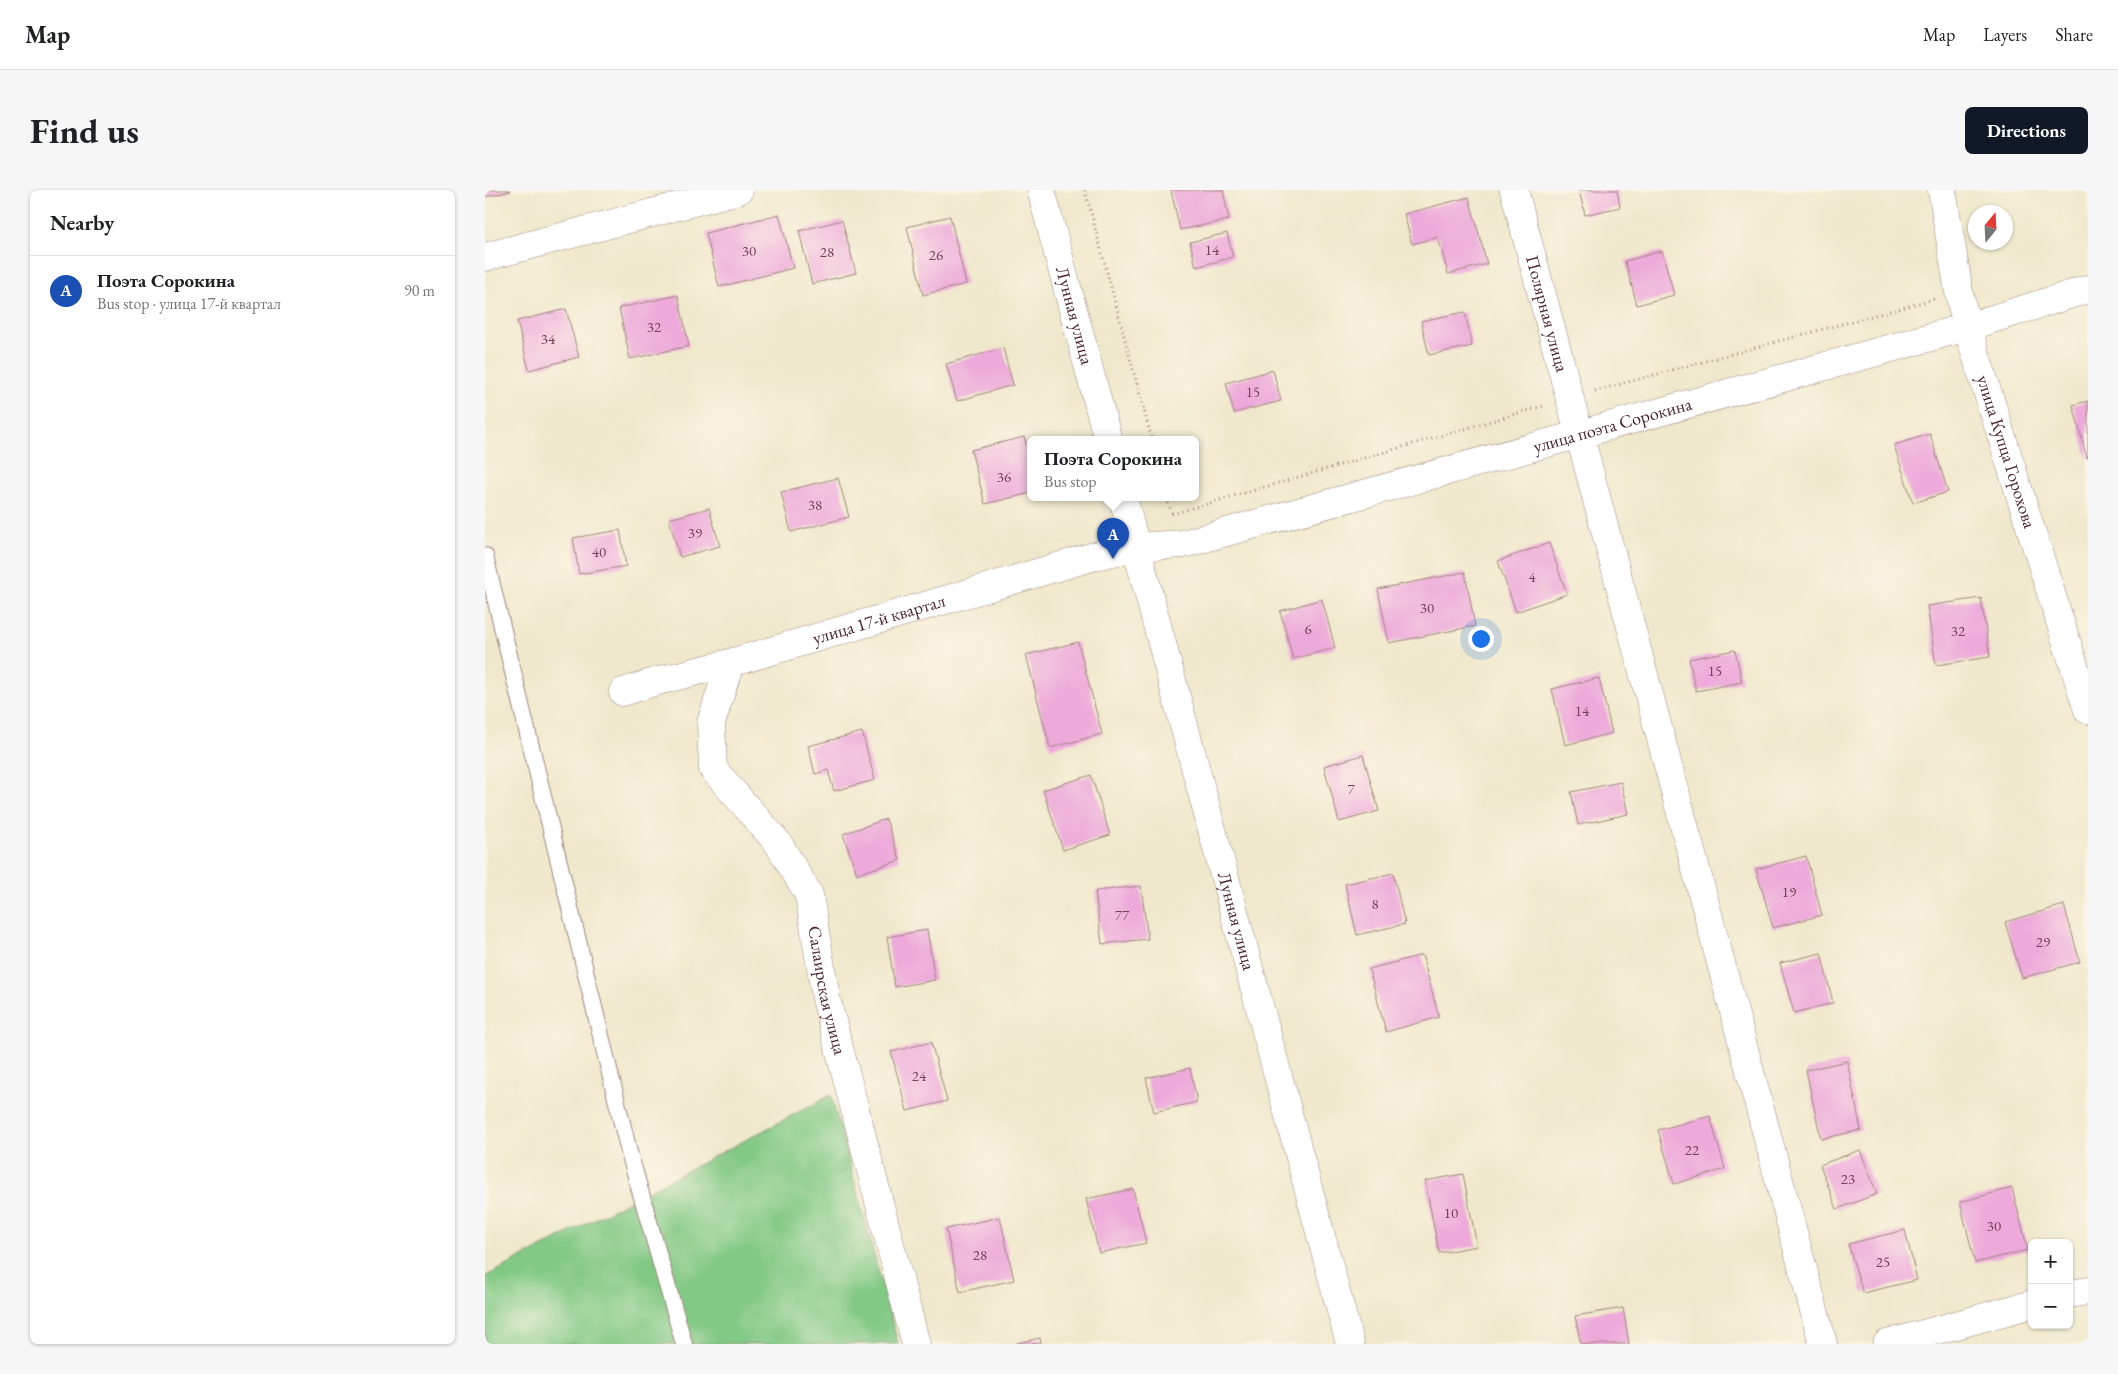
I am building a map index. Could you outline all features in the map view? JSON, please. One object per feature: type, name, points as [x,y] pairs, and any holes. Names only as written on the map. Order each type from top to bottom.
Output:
[{"type":"street","points":[[485,257],[739,190]]},
{"type":"street","name":"Лунная улица","points":[[1041,190],[1107,436]]},
{"type":"street","name":"Полярная улица","points":[[1514,190],[1823,1344]]},
{"type":"street","name":"улица Купца Горохова","points":[[1942,190],[1959,292],[1967,327],[2088,710]]},
{"type":"street","name":"улица поэта Сорокина","points":[[1135,547],[1183,544],[1967,327],[2088,288]]},
{"type":"street","name":"Лунная улица","points":[[1124,501],[1350,1344]]},
{"type":"street","name":"улица 17-й квартал","points":[[623,692],[654,682],[730,663],[1095,556],[1135,547]]},
{"type":"street","name":"Салаирская улица","points":[[730,663],[711,723],[713,768],[778,844],[809,895],[826,998],[916,1344]]},
{"type":"street","points":[[2073,1293],[2088,1291]]},
{"type":"street","points":[[1887,1344],[2028,1305]]},
{"type":"lane","points":[[485,556],[629,1152],[684,1344]]},
{"type":"path","points":[[1085,190],[1151,436]]},
{"type":"green space","points":[[831,1095],[898,1344],[485,1344],[485,1277]]},
{"type":"building","points":[[485,190],[510,190],[511,191],[485,197]]},
{"type":"building","points":[[1171,190],[1223,190],[1229,220],[1180,230]]},
{"type":"building","points":[[1579,190],[1617,190],[1620,207],[1585,215]]},
{"type":"building","points":[[1469,197],[1487,264],[1448,274],[1438,237],[1412,244],[1404,214]]},
{"type":"building","points":[[779,214],[793,268],[719,287],[706,233]]},
{"type":"building","points":[[950,216],[966,284],[923,295],[907,227]]},
{"type":"building","points":[[842,220],[856,273],[812,284],[799,231]]},
{"type":"building","points":[[1227,233],[1233,257],[1196,267],[1190,242]]},
{"type":"building","points":[[1662,251],[1674,295],[1637,305],[1625,261]]},
{"type":"building","points":[[678,295],[689,346],[630,359],[619,308]]},
{"type":"building","points":[[566,309],[579,357],[529,370],[517,321]]},
{"type":"building","points":[[1465,312],[1472,346],[1429,355],[1421,321]]},
{"type":"building","points":[[1003,348],[1013,385],[957,401],[946,364]]},
{"type":"building","points":[[1273,370],[1281,401],[1234,413],[1226,383]]},
{"type":"building","points":[[2088,401],[2088,458],[2087,458],[2073,405]]},
{"type":"building","points":[[1930,434],[1948,492],[1913,503],[1894,445]]},
{"type":"building","points":[[1024,437],[1027,447],[1027,494],[985,504],[971,450]]},
{"type":"building","points":[[838,478],[849,517],[791,532],[781,492]]},
{"type":"building","points":[[709,508],[720,546],[680,557],[669,519]]},
{"type":"building","points":[[620,530],[626,566],[579,574],[573,538]]},
{"type":"building","points":[[1549,543],[1567,594],[1516,612],[1498,561]]},
{"type":"building","points":[[1465,572],[1475,626],[1389,643],[1378,589]]},
{"type":"building","points":[[1981,598],[1990,657],[1936,665],[1927,606]]},
{"type":"building","points":[[1322,599],[1335,648],[1293,659],[1280,611]]},
{"type":"building","points":[[1078,642],[1102,734],[1050,748],[1026,655]]},
{"type":"building","points":[[1735,650],[1742,682],[1696,691],[1689,659]]},
{"type":"building","points":[[1599,678],[1612,733],[1565,745],[1552,689]]},
{"type":"building","points":[[862,732],[875,780],[834,791],[828,770],[815,774],[808,746]]},
{"type":"building","points":[[1363,755],[1379,811],[1339,822],[1324,766]]},
{"type":"building","points":[[1091,775],[1110,835],[1063,850],[1043,790]]},
{"type":"building","points":[[1621,782],[1628,814],[1578,825],[1571,792]]},
{"type":"building","points":[[886,819],[900,860],[857,874],[843,834]]},
{"type":"building","points":[[1806,856],[1822,915],[1773,928],[1756,869]]},
{"type":"building","points":[[1393,873],[1405,924],[1357,935],[1345,884]]},
{"type":"building","points":[[1141,886],[1148,939],[1102,944],[1095,891]]},
{"type":"building","points":[[2064,905],[2080,962],[2022,978],[2005,922]]},
{"type":"building","points":[[927,930],[935,980],[895,987],[887,937]]},
{"type":"building","points":[[1821,953],[1833,1003],[1794,1013],[1780,963]]},
{"type":"building","points":[[1422,955],[1439,1017],[1386,1032],[1369,969]]},
{"type":"building","points":[[931,1042],[947,1101],[907,1111],[891,1052]]},
{"type":"building","points":[[1847,1061],[1861,1130],[1821,1139],[1806,1070]]},
{"type":"building","points":[[1190,1068],[1197,1102],[1154,1112],[1146,1078]]},
{"type":"building","points":[[1710,1116],[1725,1169],[1674,1184],[1658,1130]]},
{"type":"building","points":[[1860,1150],[1877,1194],[1837,1209],[1820,1165]]},
{"type":"building","points":[[1463,1174],[1477,1246],[1439,1253],[1425,1181]]},
{"type":"building","points":[[2012,1188],[2028,1250],[1975,1263],[1960,1202]]},
{"type":"building","points":[[1133,1189],[1146,1243],[1099,1253],[1086,1199]]},
{"type":"building","points":[[1000,1217],[1014,1280],[960,1292],[946,1229]]},
{"type":"building","points":[[1905,1230],[1917,1280],[1863,1293],[1848,1244]]},
{"type":"building","points":[[1623,1308],[1629,1344],[1581,1344],[1575,1316]]},
{"type":"building","points":[[1040,1338],[1041,1344],[1017,1344],[1017,1343]]},
{"type":"place","name":"Поэта Сорокина","points":[[1113,559]]}]
